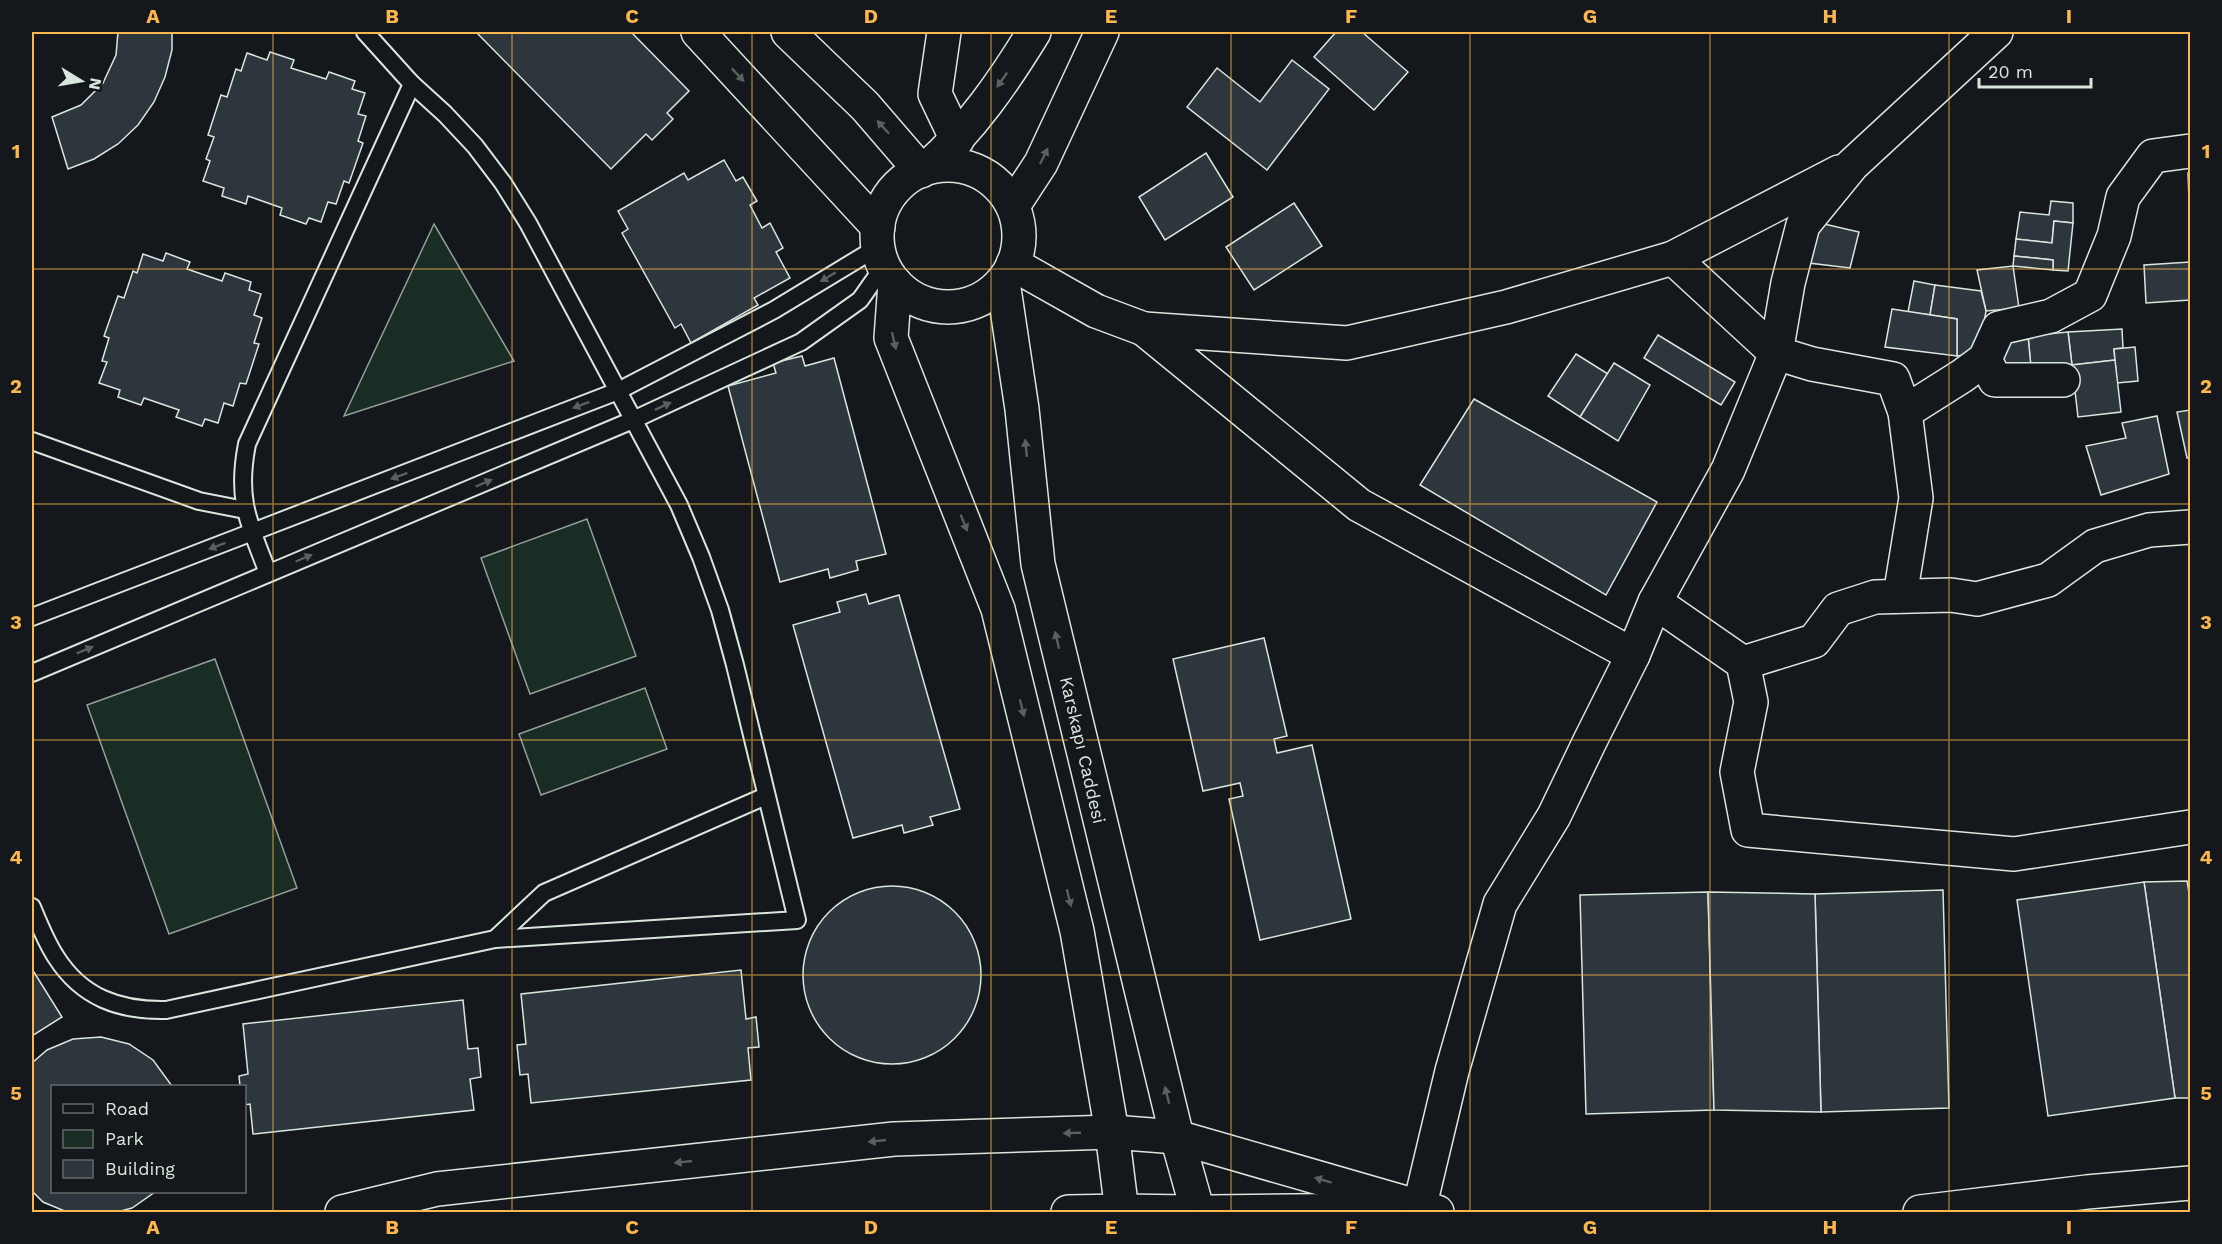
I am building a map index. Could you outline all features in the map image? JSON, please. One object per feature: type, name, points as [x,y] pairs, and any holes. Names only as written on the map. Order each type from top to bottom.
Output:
[{"type":"street","points":[[698,32],[884,256],[911,296],[929,305],[949,307],[969,304],[987,295],[1008,273],[1019,245],[1019,225],[1013,206],[1002,189],[986,175],[968,167],[947,164],[924,169],[909,176],[894,190],[883,207],[884,256],[891,338],[998,609],[1077,931],[1112,1132],[1122,1212]]},
{"type":"street","points":[[788,32],[865,106],[924,169]]},
{"type":"street","points":[[944,32],[935,94],[957,140]]},
{"type":"street","points":[[924,169],[957,140],[1034,32]]},
{"type":"street","points":[[1013,206],[1041,163],[1102,32]]},
{"type":"street","points":[[1428,1211],[1452,1071],[1500,904],[1554,816],[1633,655],[1655,602],[1728,470],[1776,353],[1788,283],[1803,225],[1852,165],[1996,32]]},
{"type":"street","points":[[1905,412],[1985,359],[1999,328],[2051,316],[2090,295],[2114,236],[2123,197],[2153,156],[2190,151]]},
{"type":"street","points":[[1008,273],[1144,329],[1347,343],[1506,307],[1673,258],[1852,165]]},
{"type":"street","points":[[1673,258],[1776,353],[1812,364],[1893,379],[1905,412],[1916,498],[1900,596]]},
{"type":"street","name":"Karskapı Caddesi","points":[[1008,273],[1038,564],[1177,1137],[1198,1212]]},
{"type":"street","points":[[1144,329],[1359,504],[1633,655]]},
{"type":"street","points":[[1985,359],[1995,380],[2063,380]]},
{"type":"street","points":[[1743,663],[1814,641],[1838,609],[1875,597],[1951,595],[1977,599],[2048,580],[2095,546],[2149,531],[2190,527]]},
{"type":"street","points":[[1655,602],[1743,663],[1751,702],[1737,772],[1748,830],[2014,854],[2190,827]]},
{"type":"street","points":[[342,1212],[436,1189],[894,1139],[1112,1132],[1177,1137],[1428,1211]]},
{"type":"street","points":[[1928,1212],[2087,1192],[2190,1183]]},
{"type":"street","points":[[1212,1212],[1428,1211]]},
{"type":"street","points":[[1068,1212],[1189,1212]]},
{"type":"lane","points":[[32,907],[56,957],[82,986],[99,998],[120,1007],[143,1011],[166,1010],[495,939],[797,920],[720,610],[702,557],[679,505],[528,223],[503,183],[475,146],[412,84],[365,32]]},
{"type":"lane","points":[[268,573],[245,510],[242,487],[247,444],[412,84]]},
{"type":"lane","points":[[32,618],[618,391],[884,256]]},
{"type":"lane","points":[[32,673],[633,420],[801,342],[860,300],[884,256]]},
{"type":"lane","points":[[32,441],[199,501],[245,510]]},
{"type":"lane","points":[[495,939],[544,894],[766,796]]},
{"type":"green space","points":[[434,224],[514,361],[344,416]]},
{"type":"green space","points":[[587,519],[636,656],[530,694],[481,558]]},
{"type":"green space","points":[[215,659],[297,888],[169,934],[87,705]]},
{"type":"green space","points":[[645,688],[667,749],[541,795],[519,734]]},
{"type":"building","points":[[118,32],[172,32],[172,50],[165,77],[154,102],[138,125],[118,144],[94,159],[68,169],[52,117],[81,105],[103,83],[116,55]]},
{"type":"building","points":[[476,32],[631,32],[689,91],[667,113],[673,119],[652,140],[646,134],[611,169]]},
{"type":"building","points":[[1336,32],[1362,32],[1408,72],[1374,110],[1314,57]]},
{"type":"building","points":[[270,52],[294,60],[291,68],[326,79],[329,72],[355,81],[352,89],[365,93],[358,114],[366,116],[358,141],[363,143],[349,183],[344,181],[336,204],[328,202],[321,222],[309,218],[306,224],[280,215],[282,208],[248,196],[246,204],[222,196],[224,188],[203,181],[210,161],[206,159],[214,137],[208,135],[221,95],[227,97],[236,69],[241,71],[247,53],[267,60]]},
{"type":"building","points":[[1292,60],[1329,89],[1267,170],[1187,107],[1217,68],[1260,102]]},
{"type":"building","points":[[1206,153],[1233,197],[1165,240],[1139,197]]},
{"type":"building","points":[[724,160],[736,181],[743,177],[757,201],[750,205],[762,228],[770,223],[783,248],[776,252],[790,278],[754,298],[758,305],[691,343],[681,324],[675,328],[622,233],[628,229],[618,211],[684,173],[688,180]]},
{"type":"building","points":[[2188,173],[2190,173],[2190,226]]},
{"type":"building","points":[[2051,201],[2073,203],[2073,223],[2054,221],[2052,243],[2016,239],[2020,212],[2049,215]]},
{"type":"building","points":[[1294,203],[1322,246],[1254,290],[1226,247]]},
{"type":"building","points":[[2054,221],[2073,223],[2068,271],[2053,270],[2053,260],[2014,256],[2016,239],[2052,243]]},
{"type":"building","points":[[1820,223],[1859,232],[1850,268],[1809,263]]},
{"type":"building","points":[[166,253],[190,262],[187,269],[222,281],[225,273],[251,282],[249,290],[261,294],[254,315],[262,318],[254,343],[259,344],[246,384],[240,383],[233,406],[224,403],[218,423],[205,419],[202,426],[176,417],[179,410],[144,398],[141,405],[118,397],[120,390],[99,383],[107,362],[102,361],[109,338],[104,336],[118,296],[124,298],[133,271],[137,273],[143,254],[163,261]]},
{"type":"building","points":[[2014,256],[2053,260],[2053,270],[2013,266]]},
{"type":"building","points":[[2190,262],[2190,300],[2146,303],[2144,265]]},
{"type":"building","points":[[2013,266],[2019,308],[1986,311],[1977,270]]},
{"type":"building","points":[[1914,281],[1935,285],[1930,315],[1908,312]]},
{"type":"building","points":[[1935,285],[1981,291],[1986,311],[1980,345],[1973,354],[1957,356],[1957,319],[1930,315]]},
{"type":"building","points":[[1892,309],[1957,319],[1957,356],[1885,347]]},
{"type":"building","points":[[2122,329],[2123,348],[2114,349],[2115,360],[2072,365],[2068,332]]},
{"type":"building","points":[[2068,332],[2072,365],[2031,367],[2028,336]]},
{"type":"building","points":[[1658,335],[1735,382],[1721,405],[1644,358]]},
{"type":"building","points":[[2028,336],[2031,367],[2005,370],[2001,339]]},
{"type":"building","points":[[2135,347],[2138,381],[2117,383],[2114,349]]},
{"type":"building","points":[[1576,354],[1608,374],[1580,417],[1548,396]]},
{"type":"building","points":[[802,356],[805,366],[834,358],[886,554],[856,561],[858,570],[830,578],[828,569],[780,582],[728,386],[776,373],[773,363]]},
{"type":"building","points":[[2115,360],[2121,412],[2078,417],[2072,365]]},
{"type":"building","points":[[1614,363],[1650,385],[1618,441],[1580,417]]},
{"type":"building","points":[[1474,399],[1657,502],[1606,595],[1420,485]]},
{"type":"building","points":[[2190,410],[2190,458],[2187,458],[2177,412]]},
{"type":"building","points":[[2157,416],[2169,474],[2101,495],[2086,446],[2126,438],[2122,423]]},
{"type":"building","points":[[866,594],[869,604],[899,595],[960,809],[930,817],[933,825],[904,833],[902,825],[853,838],[793,625],[840,612],[837,602]]},
{"type":"building","points":[[1264,638],[1287,736],[1274,739],[1277,753],[1312,745],[1351,919],[1260,940],[1229,799],[1243,796],[1240,783],[1203,791],[1173,659]]},
{"type":"building","points":[[2187,881],[2190,899],[2190,1098],[2175,1098],[2144,882]]},
{"type":"building","points":[[2144,882],[2175,1098],[2048,1116],[2017,900]]},
{"type":"building","points":[[892,886],[926,893],[942,901],[955,912],[966,925],[974,941],[981,975],[974,1009],[966,1025],[955,1038],[942,1049],[926,1057],[892,1064],[858,1057],[842,1049],[829,1038],[818,1025],[810,1009],[803,975],[810,941],[818,925],[829,912],[842,901],[858,893]]},
{"type":"building","points":[[1943,890],[1949,1108],[1821,1112],[1815,894]]},
{"type":"building","points":[[1708,892],[1714,1110],[1586,1114],[1580,895]]},
{"type":"building","points":[[1708,892],[1815,894],[1821,1112],[1714,1110]]},
{"type":"building","points":[[32,969],[62,1017],[32,1036]]},
{"type":"building","points":[[741,970],[746,1019],[756,1017],[759,1047],[748,1048],[751,1080],[531,1103],[528,1074],[520,1075],[517,1045],[526,1044],[521,994]]},
{"type":"building","points":[[463,1000],[468,1049],[478,1048],[481,1077],[470,1079],[474,1110],[253,1134],[250,1104],[246,1105],[246,1085],[240,1085],[239,1076],[248,1074],[243,1024]]},
{"type":"building","points":[[101,1037],[129,1044],[153,1060],[171,1085],[51,1085],[51,1193],[154,1193],[132,1208],[117,1212],[67,1212],[43,1202],[32,1191],[32,1063],[47,1050],[73,1039]]}]
